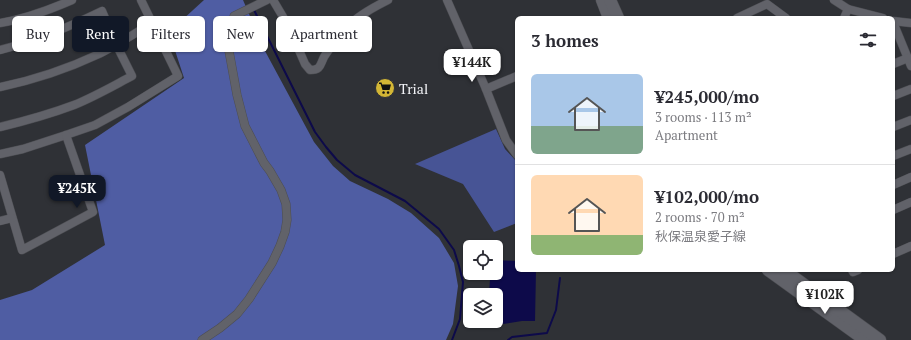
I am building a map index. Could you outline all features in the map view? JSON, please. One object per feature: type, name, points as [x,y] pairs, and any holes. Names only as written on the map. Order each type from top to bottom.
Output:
[{"type":"main road","points":[[602,0],[608,16]]},
{"type":"main road","points":[[610,0],[617,16]]},
{"type":"main road","points":[[771,272],[865,340]]},
{"type":"main road","points":[[787,272],[880,340]]},
{"type":"street","points":[[0,24],[60,6],[72,0]]},
{"type":"street","points":[[141,0],[149,16]]},
{"type":"street","points":[[202,340],[237,314],[249,299],[272,263],[285,232],[287,220],[286,204],[281,190],[264,163],[245,126],[237,95],[229,51],[234,16],[267,0]]},
{"type":"street","points":[[273,0],[289,27],[305,64],[310,70],[316,70],[320,67],[324,56],[340,34],[352,22],[367,11],[388,0]]},
{"type":"street","points":[[447,0],[486,89],[506,140],[515,152]]},
{"type":"street","points":[[834,0],[848,9],[875,16]]},
{"type":"street","points":[[741,16],[767,4],[783,16]]},
{"type":"street","points":[[845,16],[848,9]]},
{"type":"street","points":[[91,16],[102,11],[104,16]]},
{"type":"street","points":[[895,22],[911,22]]},
{"type":"street","points":[[0,50],[32,41],[72,25]]},
{"type":"street","points":[[895,27],[911,66]]},
{"type":"street","points":[[0,87],[53,73],[102,52]]},
{"type":"street","points":[[0,127],[37,118],[75,105],[132,76],[120,52]]},
{"type":"street","points":[[0,154],[23,149],[95,125],[128,108],[178,76],[166,52]]},
{"type":"street","points":[[895,63],[908,58]]},
{"type":"street","points":[[486,89],[515,77]]},
{"type":"street","points":[[895,95],[911,89]]},
{"type":"street","points":[[895,126],[911,120]]},
{"type":"street","points":[[0,175],[22,250],[93,212],[66,135]]},
{"type":"street","points":[[895,155],[911,149]]},
{"type":"street","points":[[895,184],[911,177]]},
{"type":"street","points":[[895,209],[911,202]]},
{"type":"street","points":[[0,221],[12,218]]},
{"type":"street","points":[[895,253],[911,246]]},
{"type":"shaded area","points":[[204,0],[243,0],[250,16],[213,16],[213,52],[266,52],[314,142],[333,166],[350,181],[388,199],[411,213],[439,238],[454,263],[458,286],[453,324],[446,340],[0,340],[0,300],[32,290],[105,245],[85,145],[184,78],[176,52],[205,52],[205,16],[186,16]]},
{"type":"shaded area","points":[[496,129],[505,149],[515,160],[515,224],[494,232],[463,184],[415,164]]},
{"type":"shaded area","points":[[503,260],[515,261],[515,272],[536,272],[535,321],[522,321],[503,324],[503,288],[489,288],[490,280],[503,280]]},
{"type":"waterway","points":[[253,8],[315,132],[326,147],[337,160],[355,175],[405,201],[439,229],[454,250],[463,282],[460,319],[452,340]]},
{"type":"waterway","points":[[508,340],[512,337],[547,333],[556,310],[560,278]]},
{"type":"place","name":"Trial","points":[[385,88]]}]
